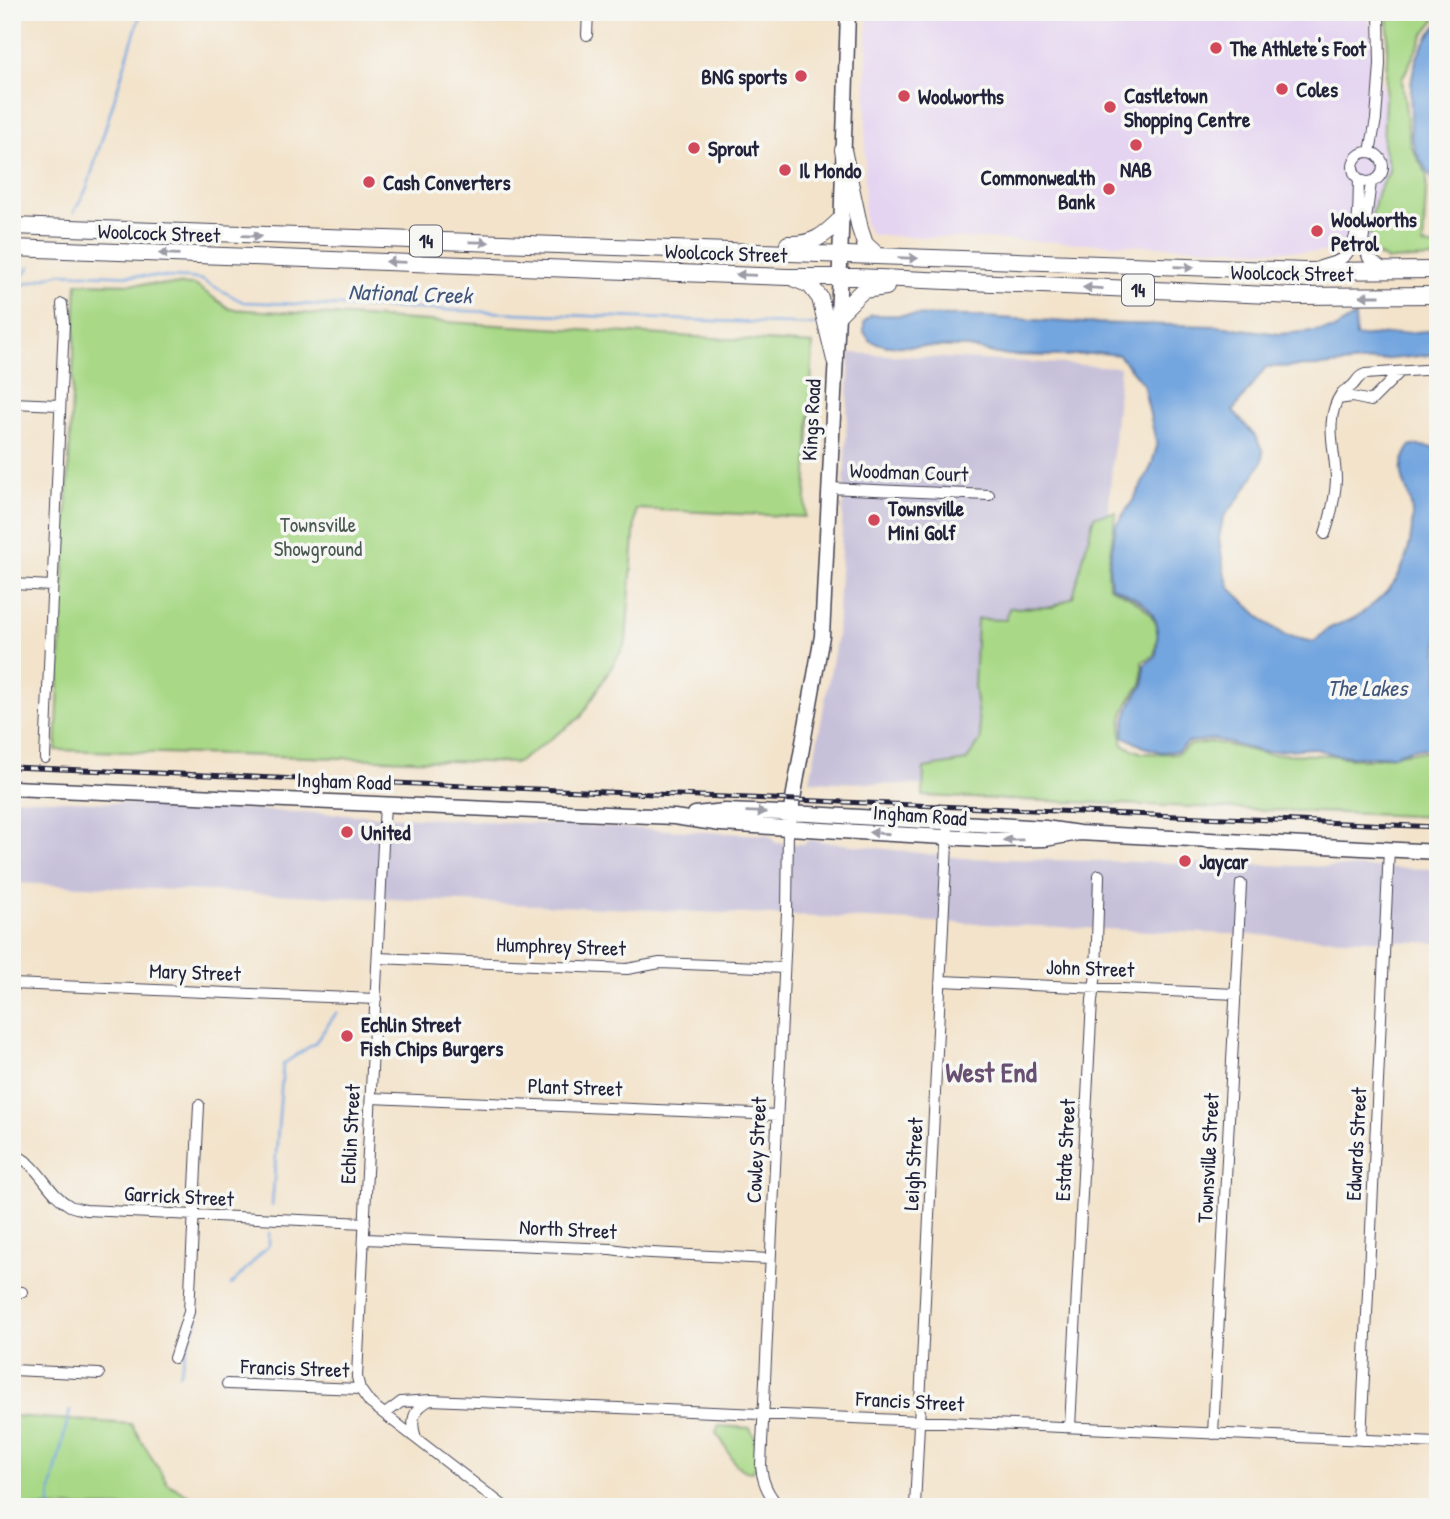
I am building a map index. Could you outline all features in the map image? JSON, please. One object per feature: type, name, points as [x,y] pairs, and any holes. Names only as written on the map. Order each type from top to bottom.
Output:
[{"type":"main road","name":"Kings Road","points":[[789,820],[822,636],[848,12]]},
{"type":"main road","points":[[843,150],[860,229],[865,244],[878,256]]},
{"type":"main road","points":[[573,244],[637,238],[800,244],[823,237],[841,219]]},
{"type":"main road","name":"Woolcock Street","points":[[12,226],[1304,271],[1438,270]]},
{"type":"main road","name":"Woolcock Street","points":[[12,248],[1294,296],[1438,295]]},
{"type":"main road","points":[[788,277],[810,285],[820,298],[835,360]]},
{"type":"main road","points":[[837,316],[857,295],[869,288],[915,288],[976,282]]},
{"type":"main road","name":"Ingham Road","points":[[12,788],[674,817],[725,811],[789,820],[948,830],[1015,840],[1079,833],[1438,852]]},
{"type":"street","points":[[587,35],[588,12]]},
{"type":"street","points":[[1370,152],[1377,119],[1379,12]]},
{"type":"street","points":[[1304,271],[1336,261],[1350,250],[1356,232],[1359,179],[1352,169],[1354,160],[1361,153],[1370,152],[1379,157],[1383,166],[1380,176],[1371,182],[1359,179]]},
{"type":"street","points":[[1371,182],[1363,243],[1368,258],[1390,272]]},
{"type":"street","points":[[46,758],[64,323],[62,304]]},
{"type":"street","points":[[1325,534],[1334,498],[1336,477],[1331,446],[1332,419],[1338,399],[1360,376],[1438,369]]},
{"type":"street","points":[[1338,399],[1358,398],[1371,401],[1400,372]]},
{"type":"street","points":[[1369,374],[1377,379],[1380,391]]},
{"type":"street","points":[[1353,386],[1358,398]]},
{"type":"street","points":[[12,403],[60,405]]},
{"type":"street","name":"Woodman Court","points":[[828,488],[989,495]]},
{"type":"street","points":[[12,584],[52,586]]},
{"type":"street","name":"Echlin Street","points":[[360,1390],[357,1367],[385,803]]},
{"type":"street","name":"Cowley Street","points":[[780,1507],[762,1476],[789,820]]},
{"type":"street","name":"Leigh Street","points":[[915,1507],[948,830]]},
{"type":"street","name":"Edwards Street","points":[[1361,1440],[1389,849]]},
{"type":"street","name":"Estate Street","points":[[1070,1427],[1099,875]]},
{"type":"street","name":"Townsville Street","points":[[1213,1434],[1241,884]]},
{"type":"street","name":"Humphrey Street","points":[[378,958],[627,969],[660,963],[784,968]]},
{"type":"street","name":"John Street","points":[[942,981],[1236,994]]},
{"type":"street","name":"Mary Street","points":[[12,984],[376,999]]},
{"type":"street","name":"Plant Street","points":[[371,1098],[777,1115]]},
{"type":"street","points":[[174,1358],[188,1312],[199,1105]]},
{"type":"street","name":"Garrick Street","points":[[12,1154],[34,1167],[70,1206],[95,1211],[365,1223]]},
{"type":"street","name":"North Street","points":[[365,1239],[611,1249],[770,1259]]},
{"type":"street","points":[[12,1370],[99,1374]]},
{"type":"street","name":"Francis Street","points":[[227,1384],[360,1390]]},
{"type":"street","points":[[360,1390],[370,1403],[505,1507]]},
{"type":"street","points":[[416,1438],[412,1422],[416,1410],[431,1400]]},
{"type":"street","name":"Francis Street","points":[[384,1414],[401,1402],[431,1400],[1438,1443]]},
{"type":"shaded area","name":"Castletown Shopping Centre","points":[[868,12],[1367,12],[1399,171],[1395,250],[1317,252],[872,235],[865,224],[864,214]]},
{"type":"shaded area","points":[[850,353],[1120,367],[1086,792],[810,781],[837,636]]},
{"type":"shaded area","points":[[12,798],[768,835],[776,843],[804,844],[809,840],[963,858],[1438,869],[1438,943],[12,883]]},
{"type":"green space","points":[[1389,12],[1438,12],[1402,79],[1410,145],[1427,175],[1423,245],[1438,247],[1438,258],[1387,260],[1373,253],[1369,227],[1378,191],[1389,172],[1383,145]]},
{"type":"green space","name":"Townsville Showground","points":[[77,283],[195,285],[230,309],[813,344],[805,517],[636,509],[626,643],[581,717],[517,763],[56,750]]},
{"type":"green space","name":"The Lakes","points":[[1116,512],[1108,566],[1109,587],[1146,609],[1155,623],[1157,635],[1154,655],[1142,662],[1142,684],[1124,712],[1121,728],[1123,745],[1142,753],[1177,754],[1190,745],[1212,742],[1266,754],[1329,755],[1366,760],[1411,752],[1438,752],[1438,817],[923,796],[924,768],[966,761],[981,740],[974,686],[977,619],[1006,620],[1009,608],[1053,607],[1073,597],[1094,516]]},
{"type":"green space","points":[[12,1416],[131,1424],[168,1484],[211,1507],[12,1507]]},
{"type":"green space","points":[[718,1426],[750,1428],[755,1437],[757,1466],[752,1472],[745,1471],[735,1463],[716,1434]]},
{"type":"water","points":[[1438,24],[1438,185],[1413,144],[1411,104],[1412,79],[1418,56]]},
{"type":"water","name":"The Lakes","points":[[871,315],[1218,326],[1280,334],[1334,329],[1355,316],[1356,337],[1438,330],[1438,354],[1322,366],[1266,367],[1233,411],[1255,436],[1263,451],[1262,462],[1241,496],[1223,518],[1219,538],[1224,571],[1230,588],[1264,621],[1285,635],[1314,642],[1328,629],[1366,610],[1394,583],[1408,552],[1412,523],[1411,505],[1402,475],[1403,462],[1411,445],[1438,448],[1438,748],[1411,749],[1395,755],[1362,757],[1337,755],[1312,748],[1262,752],[1214,739],[1189,742],[1177,751],[1161,752],[1123,736],[1129,709],[1144,685],[1144,665],[1156,656],[1157,641],[1155,619],[1150,611],[1135,598],[1111,586],[1109,566],[1116,525],[1151,467],[1157,446],[1143,384],[1119,355],[1002,355],[967,347],[887,346],[870,341],[864,332],[864,322]]},
{"type":"waterway","points":[[74,212],[87,188],[141,12]]},
{"type":"waterway","points":[[15,288],[30,266]]},
{"type":"waterway","name":"National Creek","points":[[12,288],[61,273],[190,278],[202,280],[243,302],[814,325]]},
{"type":"waterway","points":[[272,1206],[283,1064],[315,1043],[337,1012]]},
{"type":"waterway","points":[[231,1285],[269,1245],[269,1233]]},
{"type":"waterway","points":[[179,1374],[198,1320]]},
{"type":"waterway","points":[[50,1507],[51,1490],[70,1410]]},
{"type":"railway","points":[[12,767],[1438,827]]},
{"type":"place","name":"The Athlete's Foot","points":[[1216,48]]},
{"type":"place","name":"BNG sports","points":[[801,76]]},
{"type":"place","name":"Coles","points":[[1282,89]]},
{"type":"place","name":"Woolworths","points":[[904,96]]},
{"type":"place","name":"Castletown Shopping Centre","points":[[1110,107]]},
{"type":"place","name":"NAB","points":[[1136,145]]},
{"type":"place","name":"Sprout","points":[[694,148]]},
{"type":"place","name":"Il Mondo","points":[[785,170]]},
{"type":"place","name":"Cash Converters","points":[[369,182]]},
{"type":"place","name":"Commonwealth Bank","points":[[1109,189]]},
{"type":"place","name":"Woolworths Petrol","points":[[1317,231]]},
{"type":"place","name":"Townsville Mini Golf","points":[[874,520]]},
{"type":"place","name":"United","points":[[347,832]]},
{"type":"place","name":"Jaycar","points":[[1185,861]]},
{"type":"place","name":"Echlin Street Fish Chips Burgers","points":[[347,1036]]},
{"type":"district","name":"West End","points":[[991,1072]]}]
